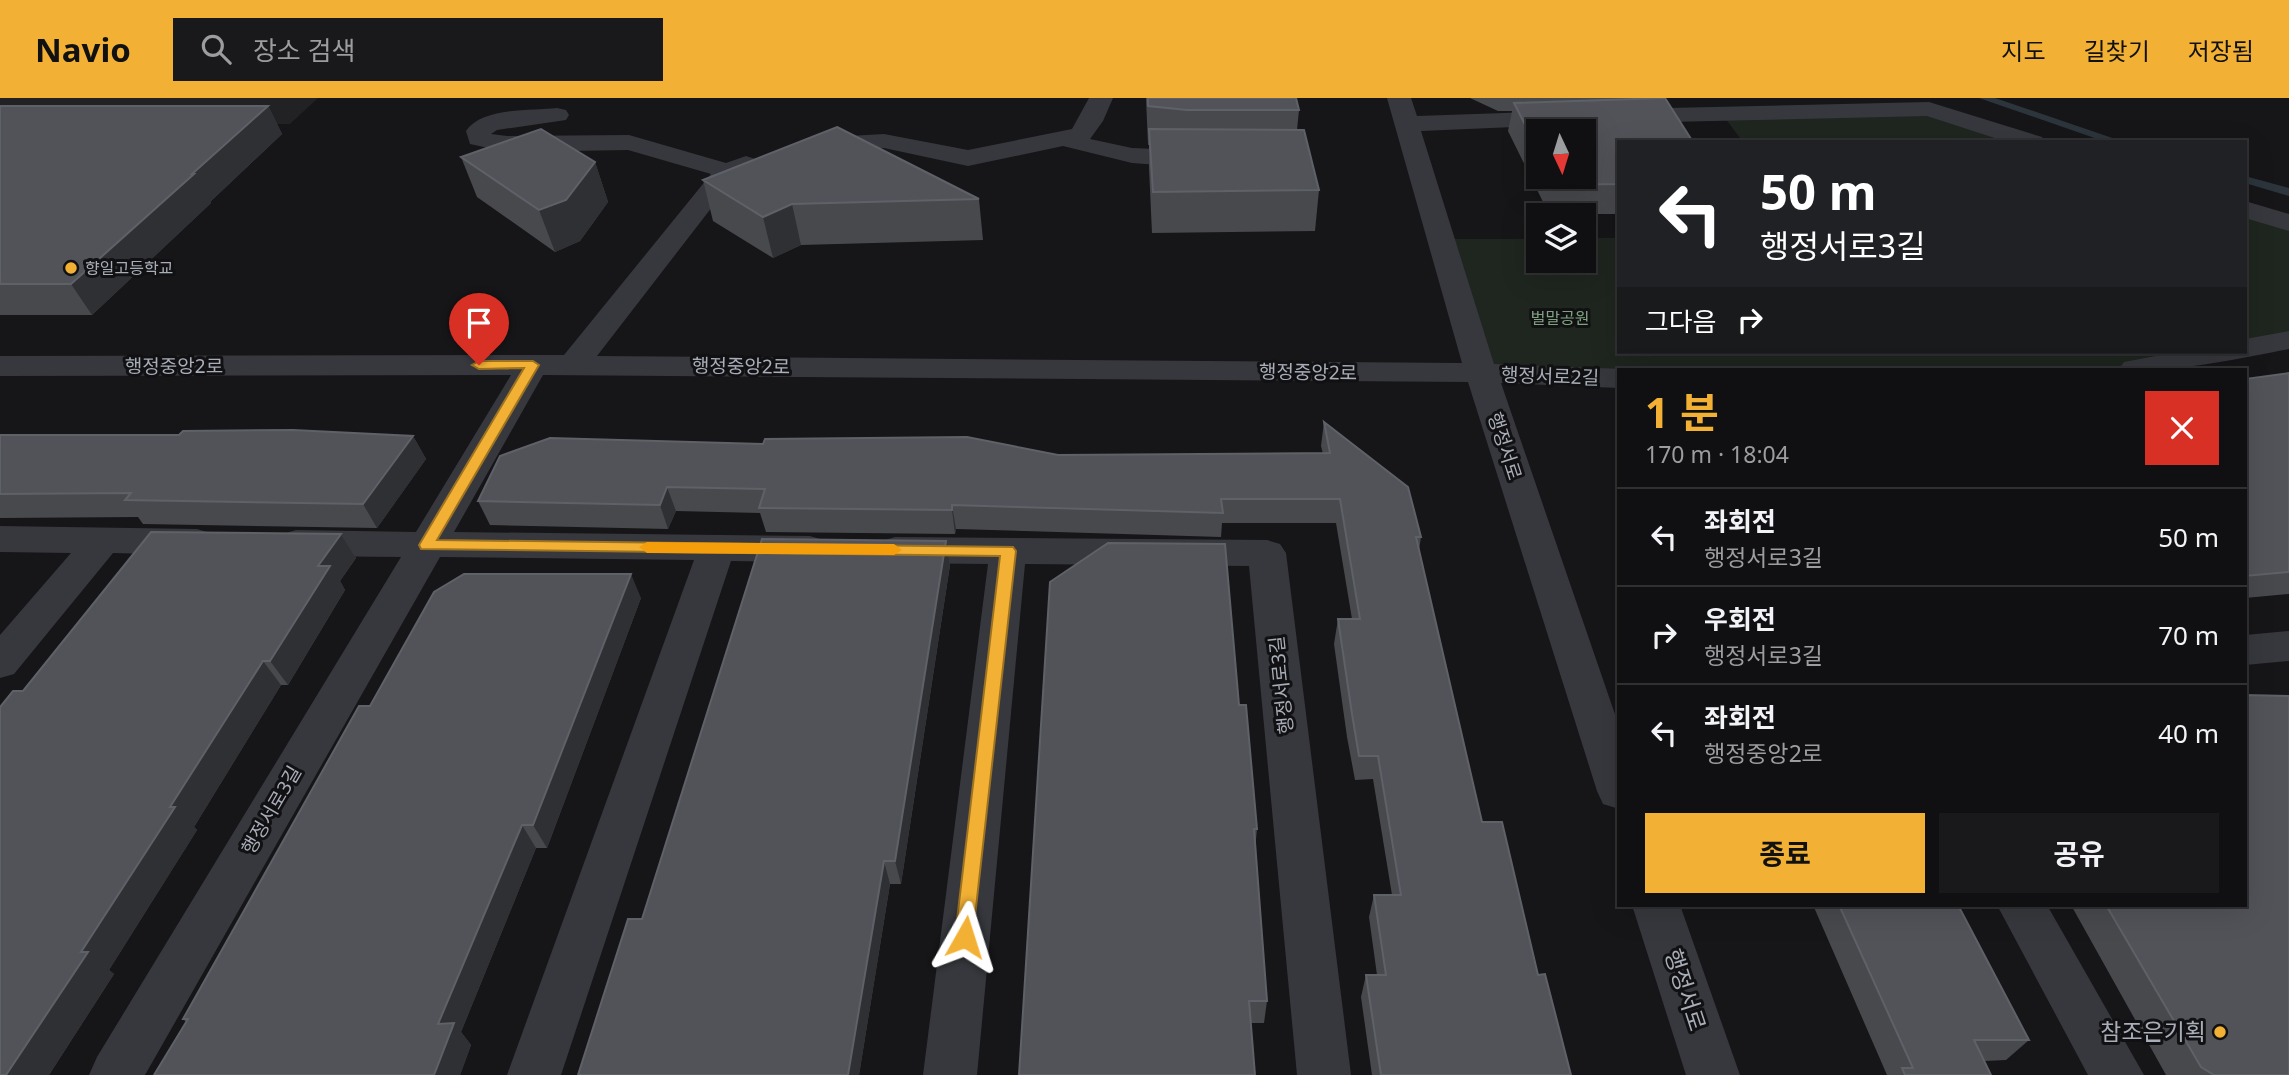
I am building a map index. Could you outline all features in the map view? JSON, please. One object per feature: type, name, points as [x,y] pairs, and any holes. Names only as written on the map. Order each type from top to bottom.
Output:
[{"type":"street","points":[[791,149],[884,141],[968,158],[1080,135],[1101,98]]},
{"type":"street","points":[[1403,111],[1598,114],[1924,103],[2027,140]]},
{"type":"street","name":"행정서로","points":[[1403,111],[1481,373],[1617,784]]},
{"type":"street","points":[[557,116],[490,123],[478,131],[479,139],[507,144],[629,142],[727,171],[766,156]]},
{"type":"street","points":[[1064,138],[1120,154],[1154,160],[1232,159]]},
{"type":"street","name":"행정서로3길","points":[[116,1075],[427,545],[553,365],[727,171]]},
{"type":"street","points":[[2247,210],[2289,223]]},
{"type":"street","points":[[2247,348],[2289,340]]},
{"type":"street","points":[[2140,368],[2216,354]]},
{"type":"street","name":"행정중앙2로","points":[[0,366],[553,365],[1481,373]]},
{"type":"street","name":"행정서로2길","points":[[1481,373],[1617,378]]},
{"type":"street","name":"행정서로3길","points":[[0,539],[1267,553],[1324,1075]]},
{"type":"street","points":[[0,663],[103,540]]},
{"type":"street","points":[[534,1075],[717,548]]},
{"type":"street","points":[[950,1075],[1008,551]]},
{"type":"street","points":[[2247,650],[2289,646]]},
{"type":"street","name":"행정서로","points":[[1657,907],[1713,1075]]},
{"type":"street","points":[[2022,907],[2117,1075]]},
{"type":"shaded area","points":[[0,98],[318,98],[290,124],[0,126]]},
{"type":"green space","points":[[1929,109],[2027,140],[1742,140],[1722,114]]},
{"type":"green space","points":[[2247,210],[2289,223],[2289,340],[2247,348]]},
{"type":"green space","name":"벌말공원","points":[[1596,238],[1617,238],[1617,354],[2217,354],[2140,368],[1617,368],[1481,373],[1441,239],[1526,239],[1526,273],[1596,273]]},
{"type":"building","points":[[1148,98],[1296,98],[1299,110],[1187,110],[1148,106]]},
{"type":"building","points":[[1665,98],[1692,140],[1617,140],[1617,184],[1596,184],[1596,119],[1526,119],[1526,126],[1514,103]]},
{"type":"building","points":[[0,106],[268,106],[71,284],[0,284]]},
{"type":"building","points":[[837,127],[979,199],[792,204],[763,217],[703,180]]},
{"type":"building","points":[[541,129],[595,162],[566,200],[539,210],[461,157]]},
{"type":"building","points":[[1149,129],[1304,130],[1319,190],[1153,192]]},
{"type":"building","points":[[2289,373],[2289,572],[2247,576],[2247,379]]},
{"type":"building","points":[[1324,422],[1408,487],[1421,537],[1416,537],[1482,822],[1502,822],[1538,975],[1545,974],[1571,1075],[1381,1075],[1366,975],[1386,975],[1374,895],[1401,895],[1378,756],[1359,756],[1352,714],[1338,619],[1360,619],[1340,499],[1221,499],[1223,513],[952,505],[952,510],[759,508],[765,489],[667,487],[660,505],[478,501],[500,456],[550,438],[763,444],[765,439],[967,437],[1058,455],[1330,453]]},
{"type":"building","points":[[293,430],[413,436],[363,504],[125,500],[131,493],[0,494],[0,435],[179,435],[183,431]]},
{"type":"building","points":[[151,532],[341,534],[318,566],[330,566],[270,661],[263,661],[170,807],[175,807],[81,952],[88,952],[6,1075],[0,1075],[0,707],[13,691],[23,691]]},
{"type":"building","points":[[762,539],[946,541],[895,861],[884,861],[848,1075],[578,1075],[628,919],[642,919]]},
{"type":"building","points":[[1108,543],[1225,544],[1239,705],[1246,705],[1257,829],[1254,829],[1267,1001],[1249,1001],[1255,1075],[1019,1075],[1050,582]]},
{"type":"building","points":[[464,574],[631,574],[533,825],[522,825],[438,1024],[454,1023],[434,1075],[154,1075],[188,1019],[183,1019],[359,706],[370,706],[434,592]]},
{"type":"building","points":[[2247,695],[2289,696],[2289,1075],[2214,1075],[2201,1067],[2107,907],[2247,907]]},
{"type":"building","points":[[1840,907],[1959,907],[2029,1040],[1974,1040],[1991,1075],[1905,1075],[1902,1068],[1913,1068]]},
{"type":"waterway","points":[[1984,98],[2112,140]]},
{"type":"waterway","points":[[2247,180],[2289,192]]},
{"type":"slow traffic","points":[[647,547],[894,550]]},
{"type":"place","name":"향일고등학교","points":[[71,268]]},
{"type":"place","name":"참조은기획","points":[[2220,1032]]},
{"type":"route","points":[[479,365],[533,365],[427,545],[1008,551],[965,937]]}]
